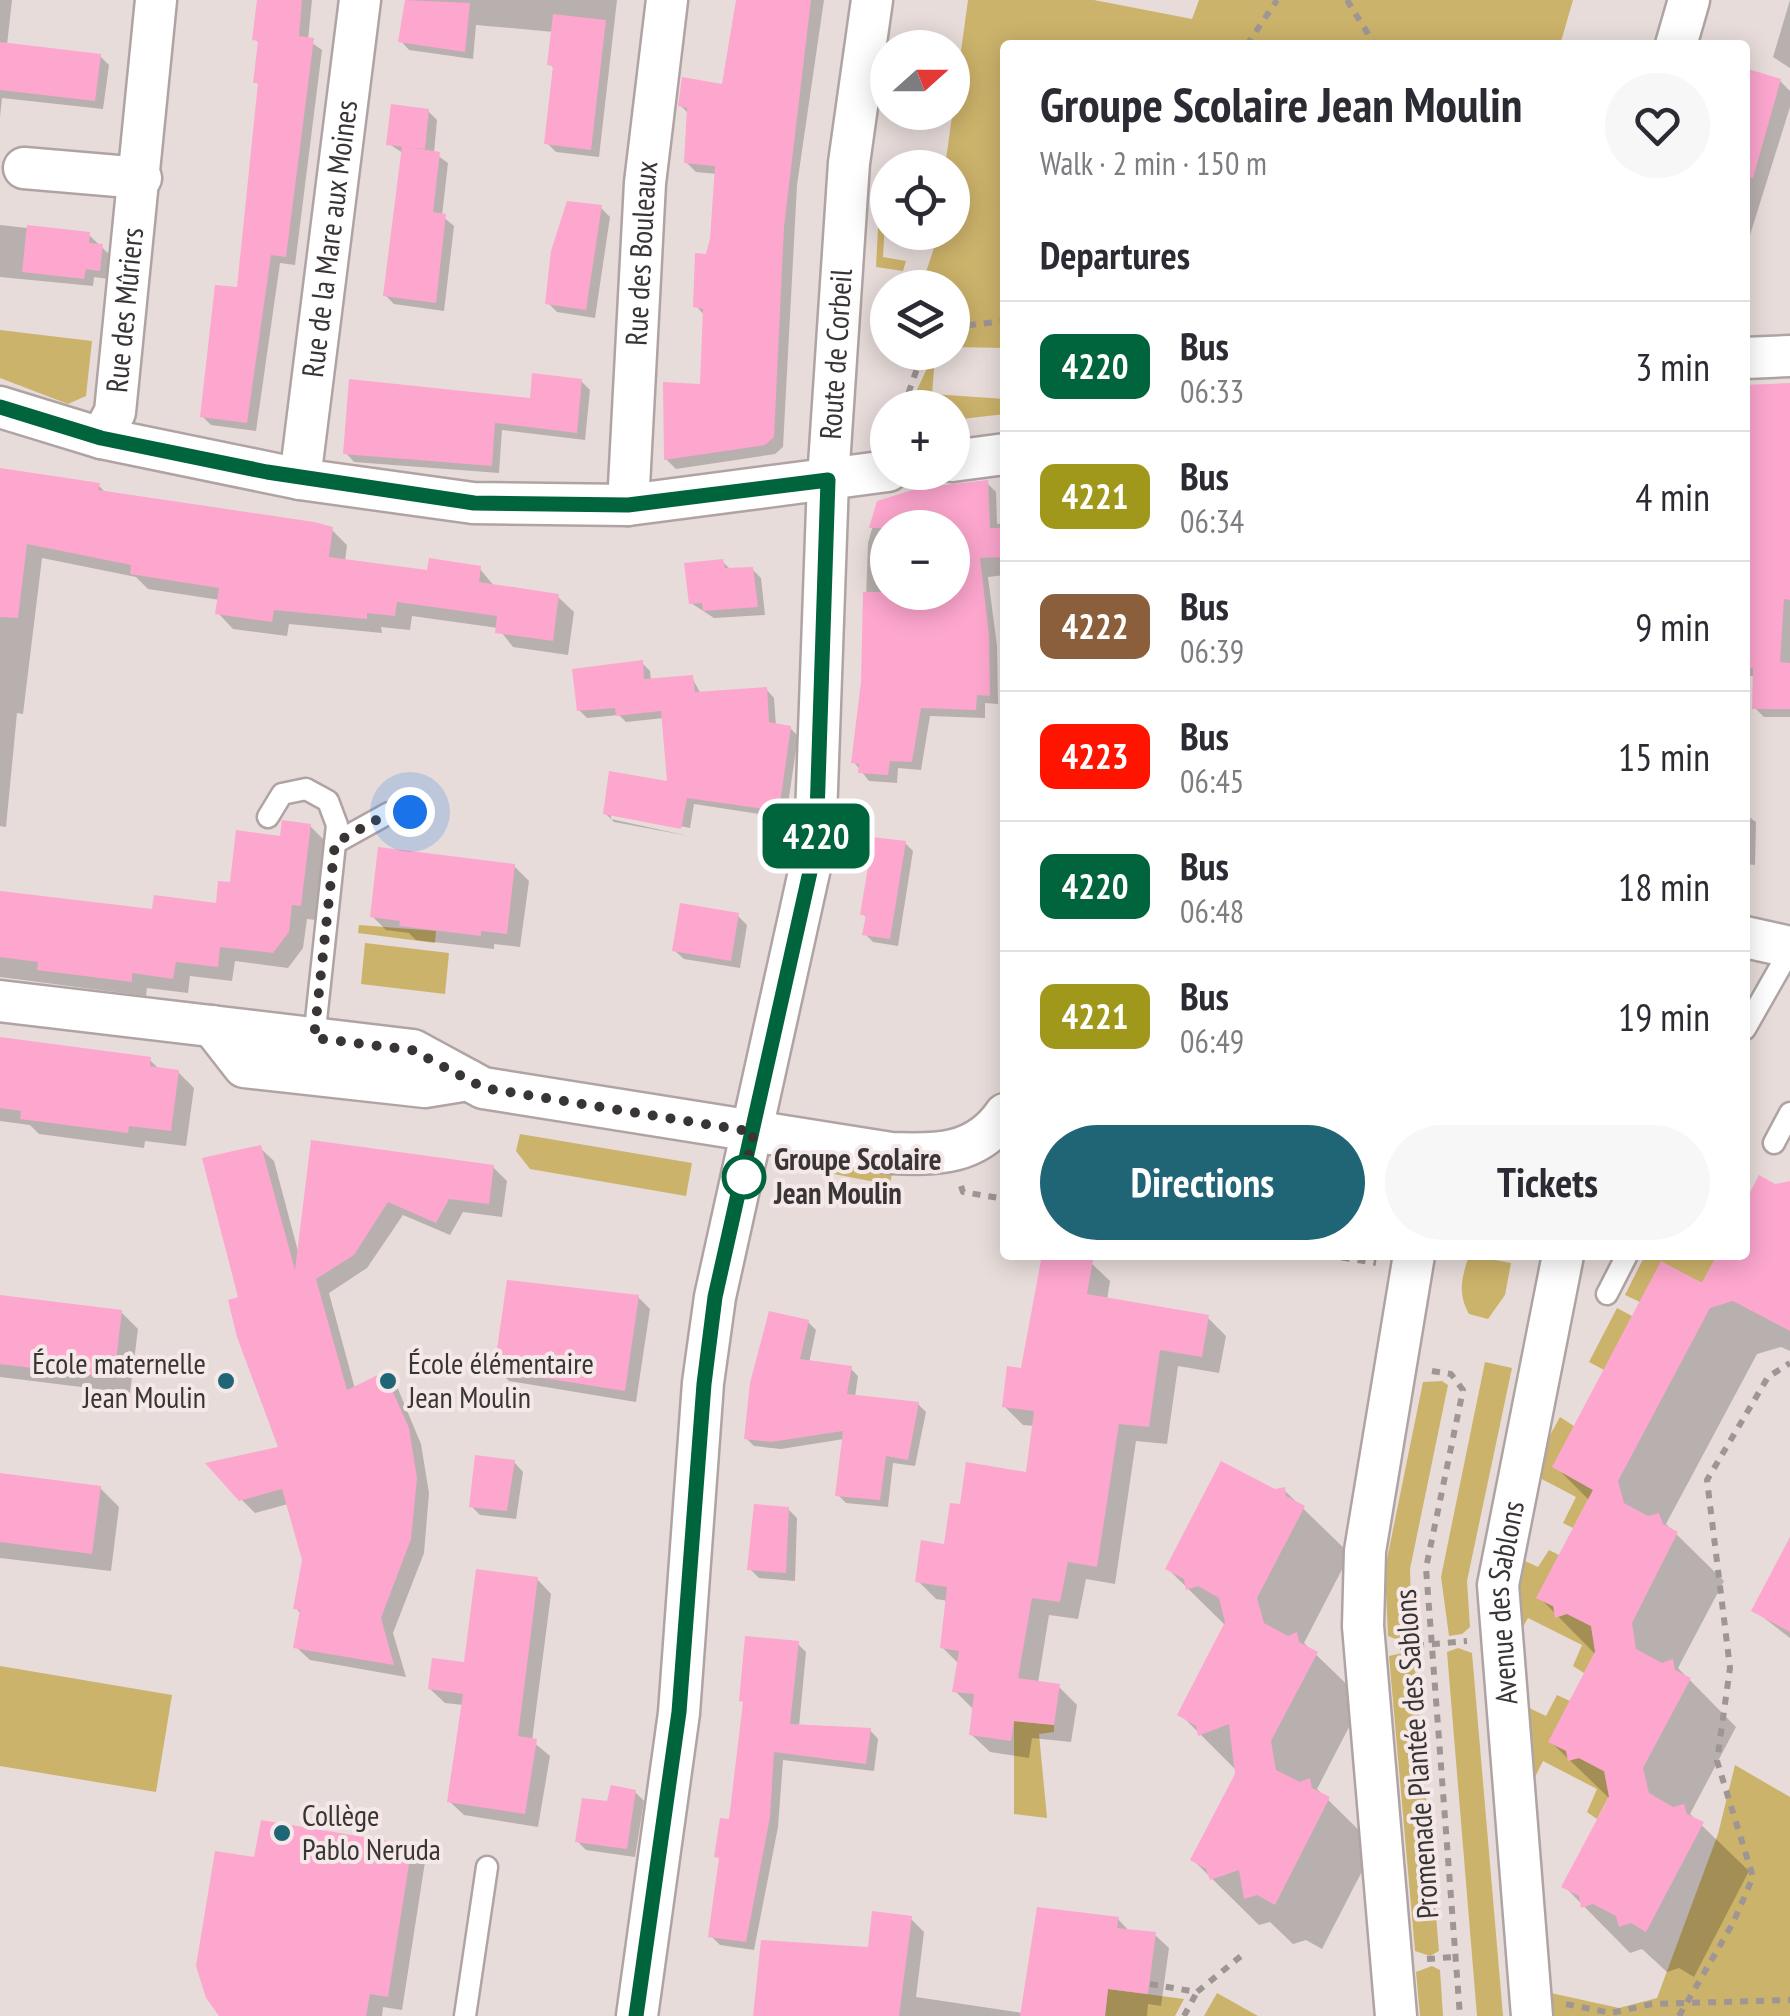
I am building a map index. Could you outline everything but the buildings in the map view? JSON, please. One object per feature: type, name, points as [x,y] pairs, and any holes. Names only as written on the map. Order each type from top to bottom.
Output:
[{"type":"street","name":"Rue des Mûriers","points":[[101,438],[116,412],[156,0]]},
{"type":"street","name":"Rue de la Mare aux Moines","points":[[300,479],[360,0]]},
{"type":"street","name":"Rue des Bouleaux","points":[[628,505],[644,183],[667,0]]},
{"type":"street","name":"Route de Corbeil","points":[[636,2016],[679,1712],[712,1314],[816,845],[828,480],[849,163],[872,0]]},
{"type":"street","points":[[1677,40],[1689,0]]},
{"type":"street","points":[[24,168],[140,178]]},
{"type":"street","points":[[1750,358],[1790,356]]},
{"type":"street","points":[[0,407],[101,438],[300,479],[474,503],[628,505],[870,474]]},
{"type":"street","points":[[970,459],[1000,455]]},
{"type":"street","points":[[1750,939],[1790,948]]},
{"type":"street","points":[[0,1001],[212,1026],[260,1050],[417,1070],[468,1080],[484,1088],[891,1153],[950,1154],[994,1129],[1000,1121]]},
{"type":"street","points":[[260,1050],[314,1038],[417,1070]]},
{"type":"street","name":"Avenue des Sablons","points":[[1531,2008],[1498,1638],[1503,1542],[1562,1260]]},
{"type":"street","points":[[1396,2016],[1365,1650],[1366,1551],[1412,1262]]},
{"type":"lane","points":[[268,817],[282,794],[306,789],[318,793],[334,812],[335,843],[314,1038]]},
{"type":"lane","points":[[335,843],[389,813],[410,812]]},
{"type":"lane","points":[[1750,1020],[1790,948]]},
{"type":"lane","points":[[1774,1143],[1790,1113]]},
{"type":"lane","points":[[1607,1294],[1625,1260]]},
{"type":"lane","points":[[465,2016],[487,1867]]},
{"type":"path","points":[[1250,40],[1277,0]]},
{"type":"path","points":[[1347,0],[1372,40]]},
{"type":"path","points":[[970,325],[1000,322]]},
{"type":"path","points":[[1385,1260],[1412,1262]]},
{"type":"path","points":[[1679,2016],[1733,1923],[1752,1877],[1717,1761],[1730,1668],[1707,1480],[1768,1377],[1790,1363]]},
{"type":"path","name":"Promenade Plantée des Sablons","points":[[1396,1365],[1451,1374],[1463,1390],[1426,1568],[1460,2016]]},
{"type":"path","points":[[1365,1650],[1498,1638]]},
{"type":"path","points":[[1184,2016],[1196,1992],[1241,1956]]},
{"type":"path","points":[[1150,1984],[1196,1992]]},
{"type":"path","points":[[1531,2008],[1550,1999],[1611,2013],[1652,2004],[1790,2000]]},
{"type":"shaded area","points":[[968,0],[1094,0],[1192,19],[1199,0],[1573,0],[1561,40],[1000,40],[1000,348],[970,347],[970,270],[927,270],[933,250],[970,250],[970,150],[947,150],[950,130],[970,130],[970,30],[964,30]]},
{"type":"shaded area","points":[[877,250],[883,250],[883,257],[906,261],[903,270],[876,267]]},
{"type":"shaded area","points":[[0,330],[92,341],[86,396],[68,404],[0,378]]},
{"type":"shaded area","points":[[926,370],[934,370],[932,390],[917,390]]},
{"type":"shaded area","points":[[970,397],[1000,399],[1000,415],[970,418]]},
{"type":"shaded area","points":[[359,925],[436,931],[435,943],[358,933]]},
{"type":"shaded area","points":[[365,943],[449,953],[445,994],[361,984]]},
{"type":"shaded area","points":[[520,1134],[692,1163],[686,1196],[530,1169],[516,1151]]},
{"type":"shaded area","points":[[808,1160],[892,1173],[890,1185],[788,1165]]},
{"type":"shaded area","points":[[1468,1260],[1511,1263],[1505,1295],[1488,1319],[1469,1314],[1463,1299]]},
{"type":"shaded area","points":[[1642,1260],[1714,1260],[1702,1283],[1661,1262],[1640,1302],[1625,1295]]},
{"type":"shaded area","points":[[1617,1308],[1632,1316],[1604,1370],[1589,1362]]},
{"type":"shaded area","points":[[1485,1362],[1512,1368],[1467,1581],[1470,1627],[1462,1634],[1449,1636],[1441,1577]]},
{"type":"shaded area","points":[[1442,1381],[1448,1385],[1410,1569],[1412,1634],[1398,1640],[1388,1636],[1385,1569],[1423,1382]]},
{"type":"shaded area","points":[[1560,1417],[1574,1426],[1553,1467],[1593,1490],[1573,1528],[1563,1523],[1576,1497],[1538,1477],[1543,1448]]},
{"type":"shaded area","points":[[1549,1550],[1559,1555],[1537,1598],[1591,1626],[1593,1637],[1604,1635],[1584,1673],[1573,1666],[1582,1645],[1528,1618],[1519,1634],[1515,1597],[1521,1559],[1538,1567]]},
{"type":"shaded area","points":[[1458,1648],[1472,1653],[1503,2016],[1477,2016],[1447,1652]]},
{"type":"shaded area","points":[[1406,1652],[1414,1656],[1439,1951],[1430,1956],[1415,1951],[1389,1656]]},
{"type":"shaded area","points":[[0,1666],[172,1695],[156,1792],[0,1766]]},
{"type":"shaded area","points":[[1557,1695],[1570,1701],[1568,1760],[1579,1758],[1618,1779],[1597,1819],[1587,1812],[1597,1789],[1543,1761],[1532,1783],[1525,1706],[1546,1716]]},
{"type":"shaded area","points":[[1014,1721],[1054,1725],[1054,1732],[1039,1734],[1047,1818],[1014,1814]]},
{"type":"shaded area","points":[[1735,1765],[1790,1797],[1790,2016],[1552,2016],[1551,1993],[1619,2008],[1657,1998],[1718,1834]]},
{"type":"shaded area","points":[[1432,1966],[1440,1970],[1443,2016],[1420,2016],[1416,1972]]},
{"type":"shaded area","points":[[1108,1989],[1184,1999],[1175,2016],[1105,2016]]},
{"type":"shaded area","points":[[1217,1993],[1258,2016],[1204,2016]]},
{"type":"bus line","name":"4220","points":[[0,407],[101,438],[300,479],[474,503],[628,505],[828,480],[816,845],[715,1297],[704,1384],[679,1712],[636,2016]]},
{"type":"place","name":"Groupe Scolaire Jean Moulin","points":[[744,1177]]},
{"type":"place","name":"École maternelle Jean Moulin","points":[[226,1381]]},
{"type":"place","name":"École élémentaire Jean Moulin","points":[[388,1381]]},
{"type":"place","name":"Collège Pablo Neruda","points":[[282,1833]]},
{"type":"route","points":[[410,812],[389,813],[335,843],[314,1038],[412,1050],[484,1088],[754,1132],[741,1187],[744,1177]]}]
